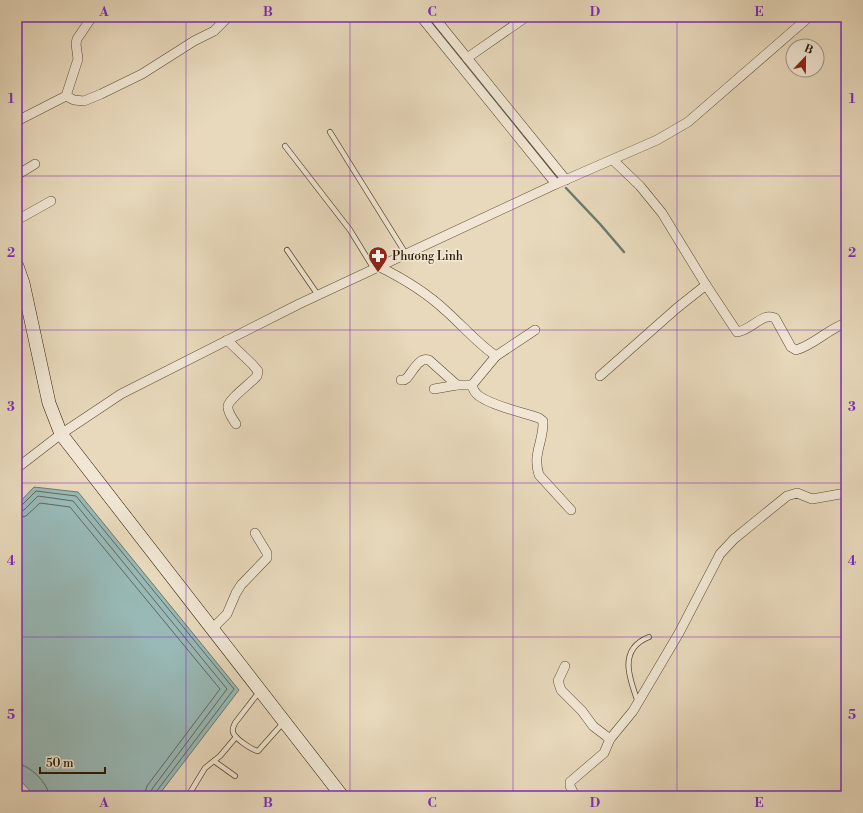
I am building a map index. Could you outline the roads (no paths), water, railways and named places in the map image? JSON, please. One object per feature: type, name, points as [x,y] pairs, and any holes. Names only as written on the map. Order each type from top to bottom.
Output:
[{"type":"street","points":[[17,121],[66,96],[78,58],[76,44],[77,39],[92,17]]},
{"type":"street","points":[[66,96],[74,100],[84,102],[101,94],[142,74],[194,41],[214,31],[228,17]]},
{"type":"street","points":[[421,17],[556,184]]},
{"type":"street","points":[[434,17],[566,180]]},
{"type":"street","points":[[467,58],[526,17]]},
{"type":"street","points":[[17,468],[61,434],[121,394],[318,295],[556,184],[657,140],[688,122],[809,17]]},
{"type":"street","points":[[613,160],[640,186],[662,213],[737,332],[744,331],[766,316],[770,316],[775,318],[790,347],[796,350],[818,339],[834,328],[846,323]]},
{"type":"street","points":[[17,176],[35,164]]},
{"type":"street","points":[[17,220],[51,201]]},
{"type":"street","points":[[17,266],[23,283],[49,403],[61,434],[342,796]]},
{"type":"street","points":[[377,268],[397,276],[414,286],[445,310],[487,350],[496,356]]},
{"type":"street","points":[[600,376],[677,308],[706,285]]},
{"type":"street","points":[[472,385],[496,356],[535,330]]},
{"type":"street","points":[[227,340],[258,371],[257,376],[231,400],[228,406],[229,412],[236,424]]},
{"type":"street","points":[[401,380],[407,378],[422,360],[426,359],[457,385]]},
{"type":"street","points":[[434,389],[457,385],[472,385]]},
{"type":"street","points":[[472,385],[474,391],[479,396],[539,418],[543,421],[536,458],[537,469],[539,475],[571,510]]},
{"type":"street","points":[[576,796],[570,786],[570,782],[604,753],[610,738],[629,717],[679,633],[720,554],[734,539],[787,496],[794,493],[800,493],[812,500],[846,493]]},
{"type":"street","points":[[212,629],[227,614],[241,585],[267,558],[267,553],[254,534]]},
{"type":"street","points":[[565,666],[558,681],[561,690],[582,711],[593,726],[610,738]]},
{"type":"lane","points":[[330,132],[406,255]]},
{"type":"lane","points":[[285,146],[350,230],[377,268]]},
{"type":"lane","points":[[287,250],[318,295]]},
{"type":"lane","points":[[638,702],[632,686],[628,666],[631,651],[639,641],[649,637]]},
{"type":"lane","points":[[260,691],[235,723],[233,733],[236,737],[258,751],[284,722]]},
{"type":"lane","points":[[190,795],[200,774],[220,756],[236,737]]},
{"type":"lane","points":[[214,762],[235,776]]},
{"type":"water","points":[[34,487],[78,492],[239,690],[158,796],[35,796],[17,777],[17,505]]},
{"type":"waterway","points":[[428,17],[559,180]]},
{"type":"waterway","points":[[566,188],[624,252]]},
{"type":"place","name":"Phương Linh","points":[[378,273]]}]
